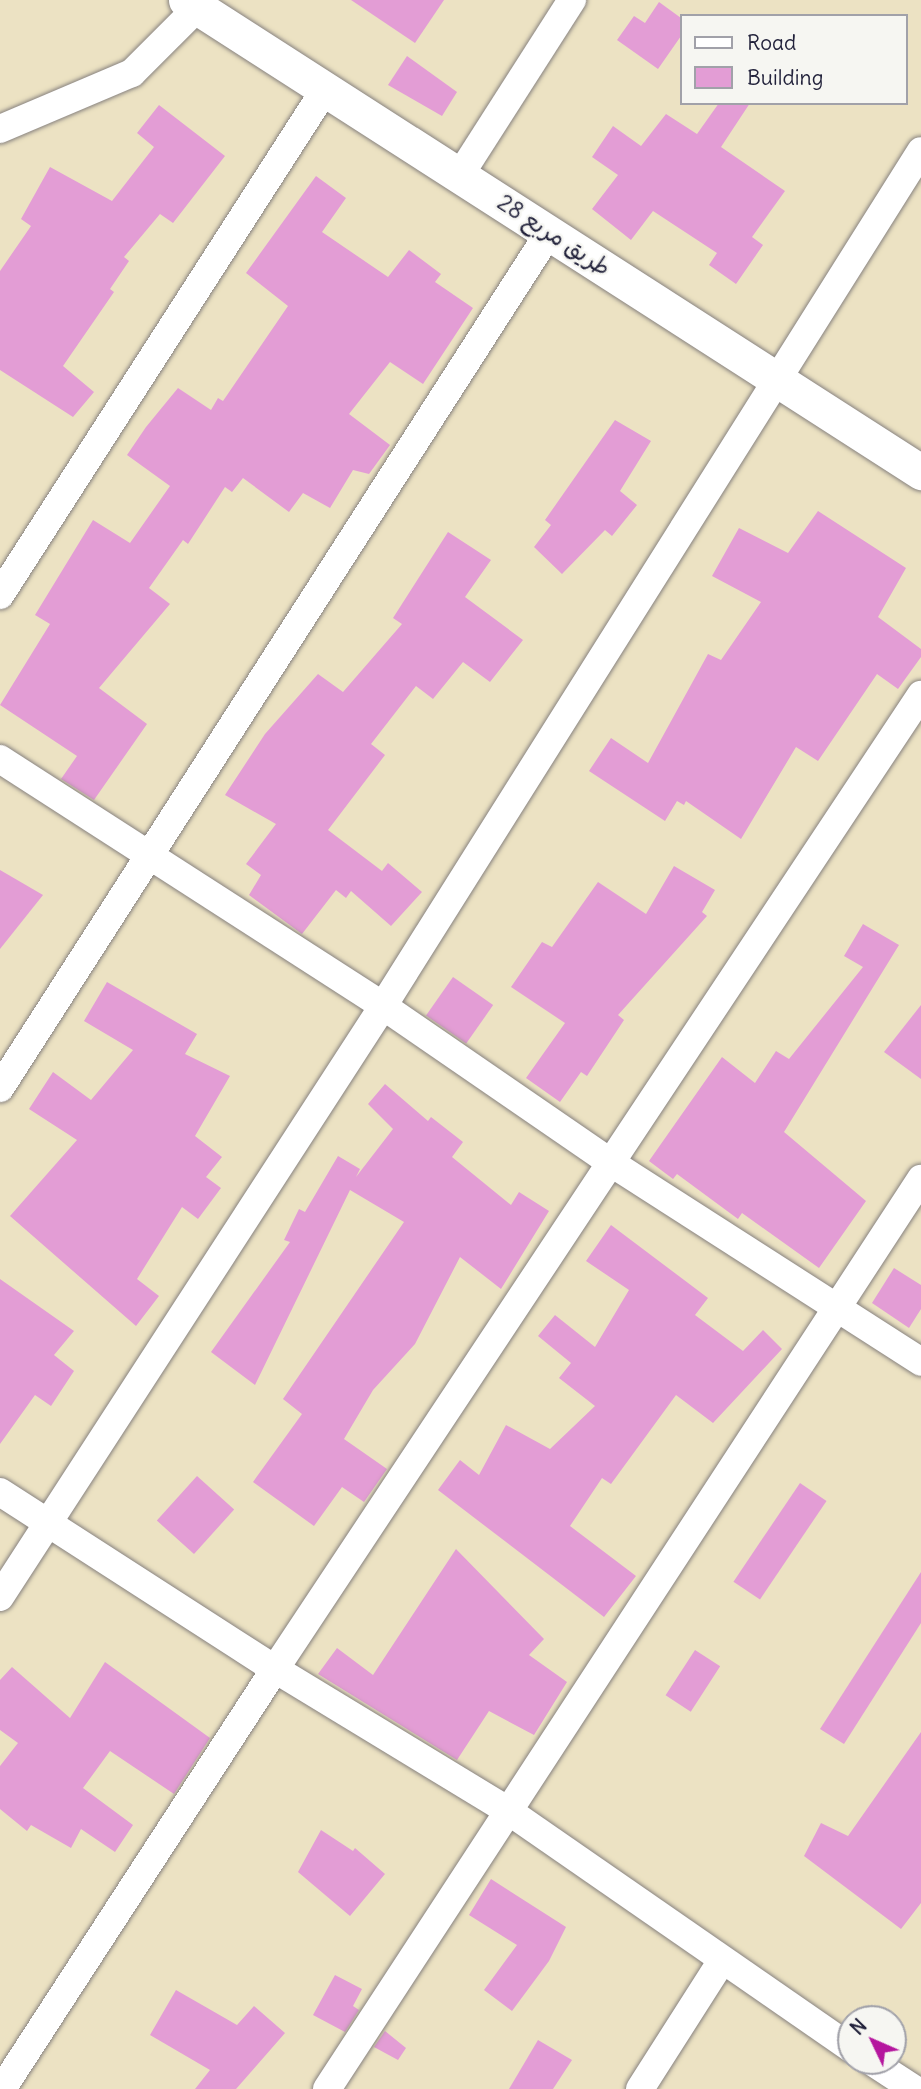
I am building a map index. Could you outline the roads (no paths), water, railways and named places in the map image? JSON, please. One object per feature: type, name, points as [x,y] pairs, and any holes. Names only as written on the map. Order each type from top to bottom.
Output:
[{"type":"street","points":[[460,175],[572,0]]},
{"type":"street","points":[[0,130],[132,73],[192,4]]},
{"type":"street","name":"طريق مربع 28","points":[[192,4],[778,377],[921,472]]},
{"type":"street","points":[[0,595],[326,88]]},
{"type":"street","points":[[0,1597],[383,1006],[921,151]]},
{"type":"street","points":[[0,1088],[549,233]]},
{"type":"street","points":[[2,2089],[275,1669],[613,1164],[921,695]]},
{"type":"street","points":[[0,759],[383,1006],[613,1164],[921,1362]]},
{"type":"street","points":[[327,2089],[921,1179]]},
{"type":"street","points":[[0,1492],[275,1669],[507,1810],[721,1962],[837,2039]]},
{"type":"street","points":[[640,2089],[721,1962]]},
{"type":"street","points":[[892,2075],[914,2089]]}]
